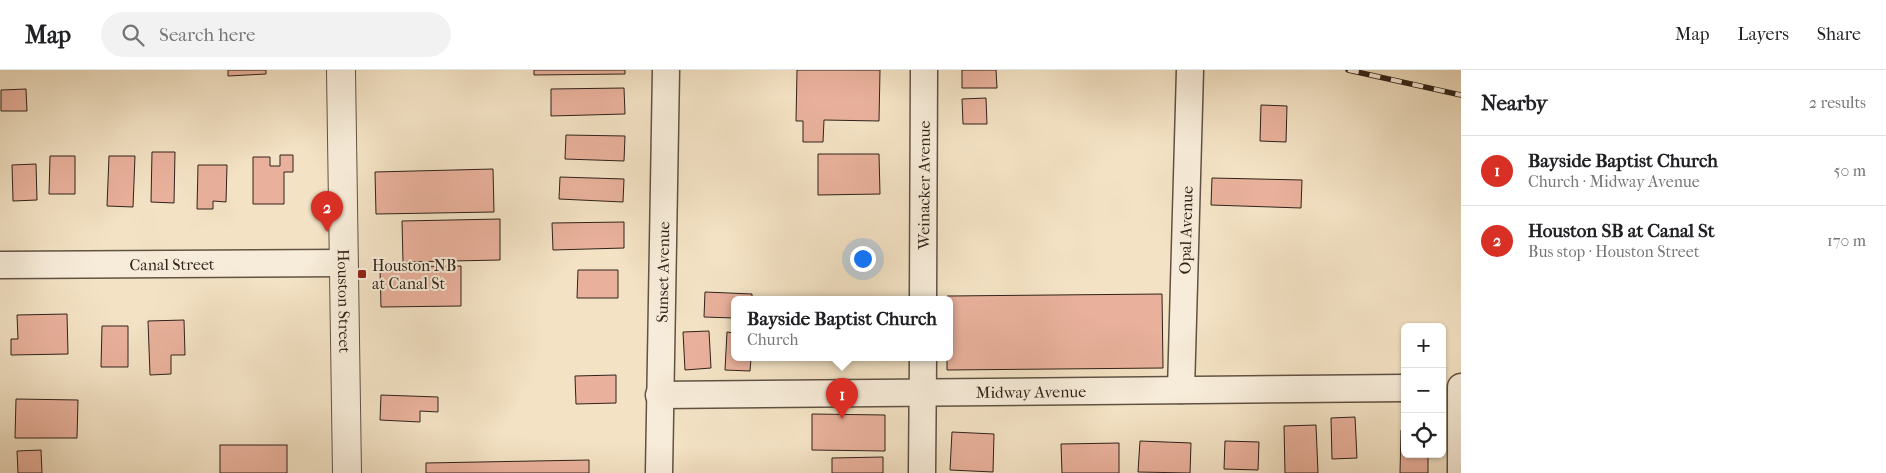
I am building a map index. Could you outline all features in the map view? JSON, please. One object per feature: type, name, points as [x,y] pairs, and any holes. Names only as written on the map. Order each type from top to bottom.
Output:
[{"type":"street","name":"Houston Street","points":[[340,70],[347,473]]},
{"type":"street","name":"Sunset Avenue","points":[[658,473],[666,70]]},
{"type":"street","name":"Weinacker Avenue","points":[[923,296],[924,70]]},
{"type":"street","name":"Opal Avenue","points":[[1181,390],[1190,70]]},
{"type":"street","name":"Canal Street","points":[[0,265],[344,263]]},
{"type":"street","points":[[922,473],[923,361]]},
{"type":"street","points":[[1446,387],[1461,387],[1461,473]]},
{"type":"street","name":"Midway Avenue","points":[[659,395],[1401,388]]},
{"type":"building","points":[[228,70],[266,70],[266,74],[228,76]]},
{"type":"building","points":[[534,70],[625,70],[625,74],[534,75]]},
{"type":"building","points":[[797,70],[880,70],[879,121],[824,120],[823,142],[803,142],[803,121],[796,121]]},
{"type":"building","points":[[962,70],[996,70],[997,88],[962,88]]},
{"type":"building","points":[[624,88],[625,114],[551,116],[551,89]]},
{"type":"building","points":[[26,89],[27,111],[1,111],[1,90]]},
{"type":"building","points":[[986,98],[987,124],[963,124],[962,99]]},
{"type":"building","points":[[1261,105],[1287,106],[1286,142],[1260,141]]},
{"type":"building","points":[[566,135],[625,136],[624,161],[565,159]]},
{"type":"building","points":[[152,152],[175,152],[174,203],[151,202]]},
{"type":"building","points":[[818,154],[879,154],[880,194],[818,195]]},
{"type":"building","points":[[280,155],[293,155],[293,172],[284,172],[284,204],[253,204],[253,157],[270,157],[270,166],[280,166]]},
{"type":"building","points":[[50,156],[75,156],[75,194],[49,194]]},
{"type":"building","points":[[109,156],[135,156],[133,207],[107,206]]},
{"type":"building","points":[[36,164],[37,200],[13,201],[12,165]]},
{"type":"building","points":[[198,165],[227,165],[226,202],[213,201],[213,209],[197,209]]},
{"type":"building","points":[[493,169],[494,212],[376,214],[375,172]]},
{"type":"building","points":[[560,177],[624,179],[623,202],[559,199]]},
{"type":"building","points":[[1212,178],[1302,180],[1301,208],[1211,205]]},
{"type":"building","points":[[500,219],[500,260],[403,262],[402,221]]},
{"type":"building","points":[[624,222],[624,248],[553,250],[552,223]]},
{"type":"building","points":[[461,266],[461,306],[381,307],[380,267]]},
{"type":"building","points":[[578,270],[618,270],[618,298],[577,298]]},
{"type":"building","points":[[705,292],[752,294],[752,296],[731,296],[731,318],[704,317]]},
{"type":"building","points":[[1162,294],[1163,368],[947,370],[947,361],[953,361],[953,296],[947,296]]},
{"type":"building","points":[[67,314],[68,354],[11,355],[11,339],[18,339],[17,315]]},
{"type":"building","points":[[184,320],[185,355],[171,355],[171,374],[150,375],[148,321]]},
{"type":"building","points":[[102,326],[128,326],[128,367],[101,367]]},
{"type":"building","points":[[709,331],[711,368],[685,370],[683,332]]},
{"type":"building","points":[[727,332],[731,333],[731,361],[751,361],[750,371],[725,370]]},
{"type":"building","points":[[616,375],[616,403],[576,404],[575,376]]},
{"type":"building","points":[[381,395],[438,397],[438,412],[420,411],[420,422],[380,420]]},
{"type":"building","points":[[16,399],[78,400],[77,438],[15,438]]},
{"type":"building","points":[[812,414],[885,415],[885,451],[812,450]]},
{"type":"building","points":[[1355,417],[1357,458],[1332,459],[1331,418]]},
{"type":"building","points":[[1316,425],[1318,473],[1285,473],[1284,426]]},
{"type":"building","points":[[1401,430],[1401,458],[1428,458],[1428,473],[1400,473]]},
{"type":"building","points":[[952,432],[994,434],[993,472],[950,470]]},
{"type":"building","points":[[1140,441],[1191,443],[1190,473],[1138,472]]},
{"type":"building","points":[[1225,441],[1259,442],[1258,470],[1224,469]]},
{"type":"building","points":[[1119,443],[1119,473],[1062,473],[1061,444]]},
{"type":"building","points":[[220,445],[287,445],[287,473],[220,473]]},
{"type":"building","points":[[41,450],[42,473],[18,473],[17,451]]},
{"type":"building","points":[[883,457],[883,473],[832,473],[832,458]]},
{"type":"building","points":[[589,460],[589,473],[426,473],[426,463]]},
{"type":"railway","points":[[1348,70],[1461,95]]},
{"type":"place","name":"Houston SB at Canal St","points":[[327,232]]},
{"type":"place","name":"Houston NB at Canal St","points":[[362,274]]},
{"type":"place","name":"Bayside Baptist Church","points":[[842,419]]}]
